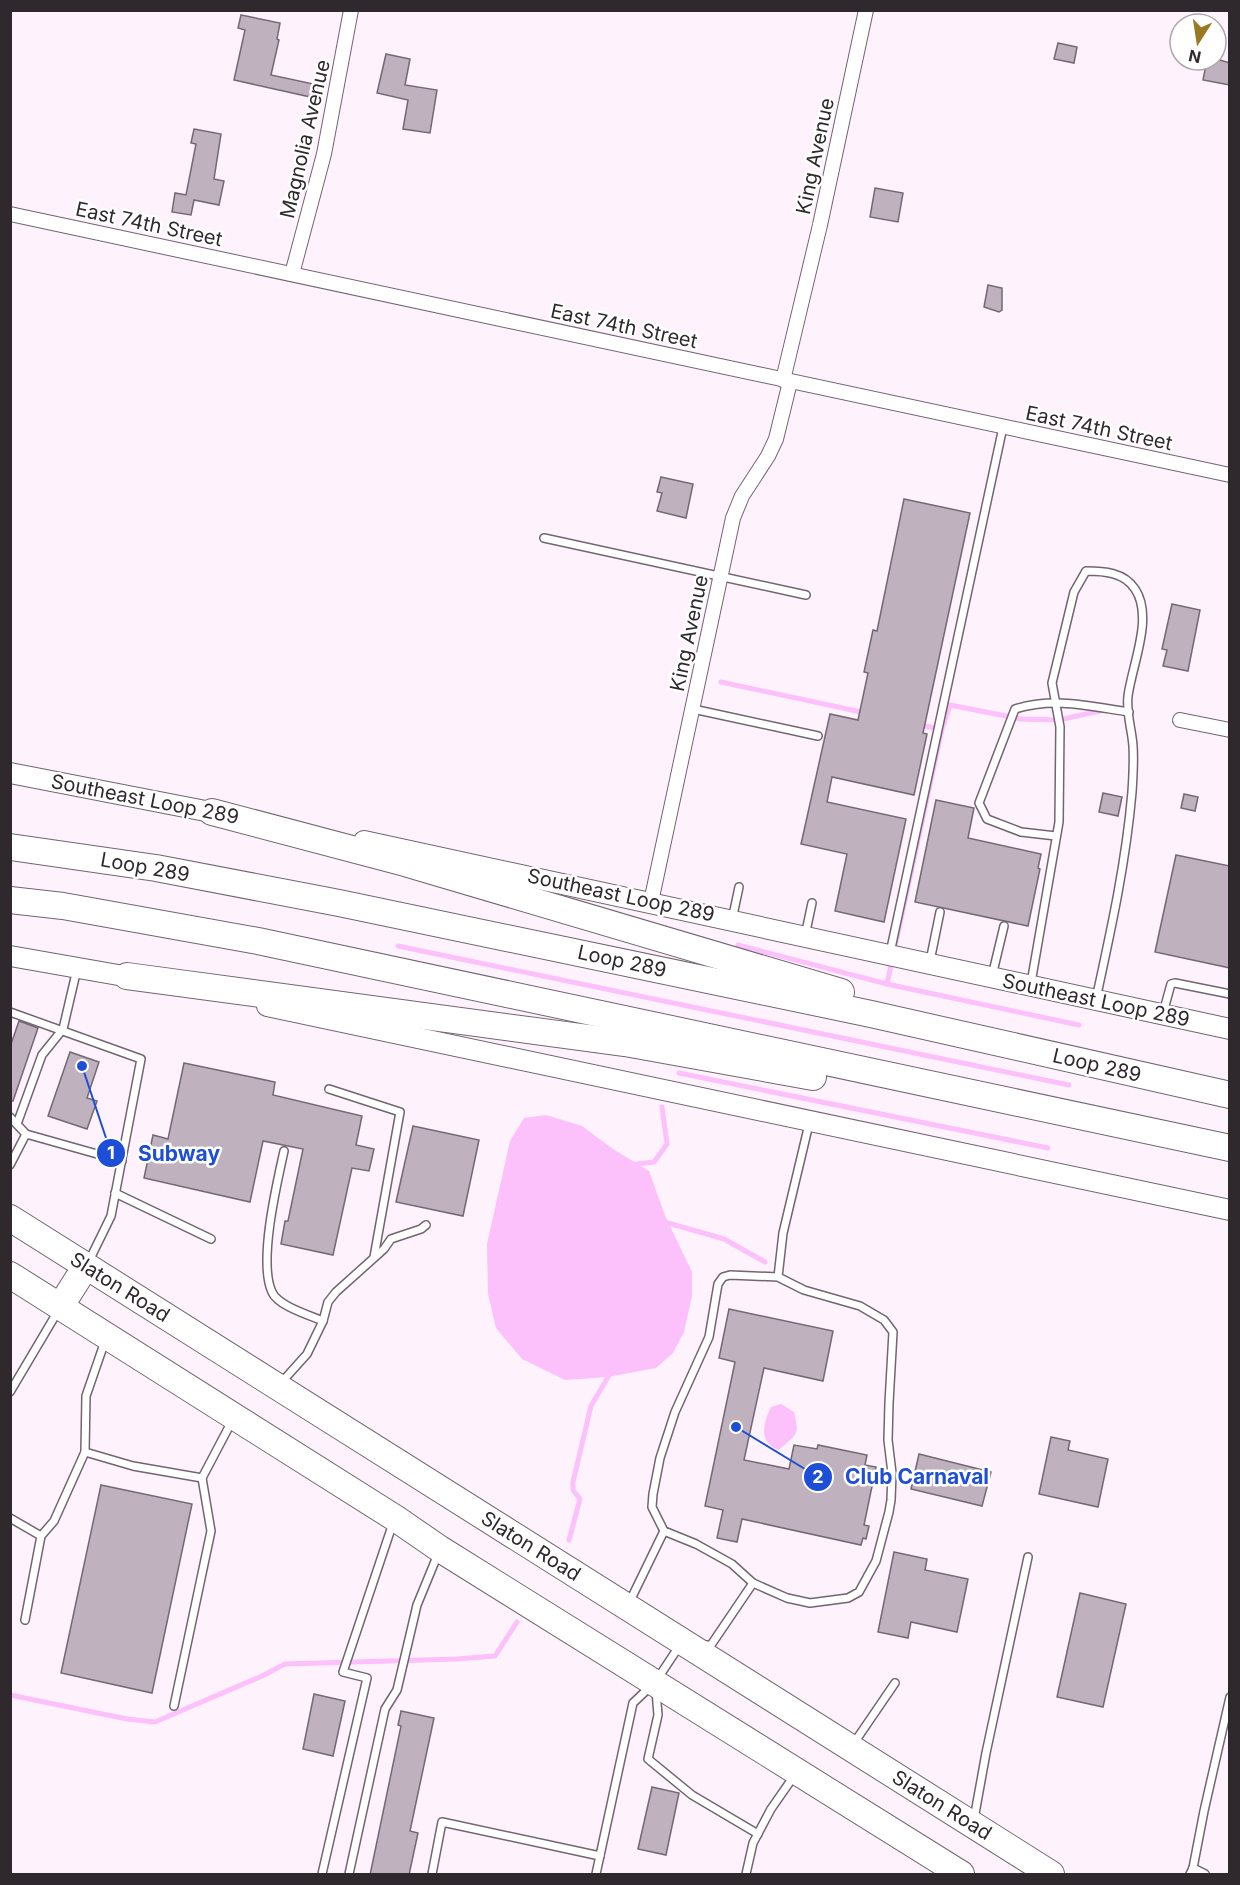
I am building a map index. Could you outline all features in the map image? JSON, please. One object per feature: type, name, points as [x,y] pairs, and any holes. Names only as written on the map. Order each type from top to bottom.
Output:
[{"type":"highway","points":[[212,812],[416,866],[794,979],[934,1018],[1134,1060],[1220,1093]]},
{"type":"highway","name":"Loop 289","points":[[10,847],[156,868],[339,903],[871,1014],[1220,1093]]},
{"type":"highway","points":[[10,900],[74,908],[258,941],[1230,1148]]},
{"type":"highway","points":[[128,976],[625,1043],[1016,1116],[1200,1142]]},
{"type":"highway","name":"Slaton Road","points":[[10,1218],[1051,1875]]},
{"type":"highway","points":[[60,1306],[86,1266]]},
{"type":"highway","points":[[10,1275],[395,1518],[440,1549],[960,1875]]},
{"type":"main road","name":"Southeast Loop 289","points":[[10,774],[406,849],[1230,1029]]},
{"type":"main road","points":[[10,956],[128,976],[1230,1210]]},
{"type":"street","name":"Magnolia Avenue","points":[[292,274],[324,154],[351,10]]},
{"type":"street","name":"King Avenue","points":[[651,902],[734,518],[742,496],[768,456],[776,439],[866,10]]},
{"type":"street","name":"East 74th Street","points":[[10,214],[1230,475]]},
{"type":"street","points":[[1180,720],[1230,730]]},
{"type":"lane","points":[[889,954],[1003,427]]},
{"type":"lane","points":[[544,538],[806,596]]},
{"type":"lane","points":[[1031,986],[1059,822],[1060,727],[1052,683],[1074,592],[1086,571],[1108,570],[1135,588],[1143,616],[1128,697],[1133,746],[1131,801],[1120,888],[1095,1000]]},
{"type":"lane","points":[[1056,837],[1021,832],[987,819],[979,803],[1015,709],[1035,703],[1055,701],[1129,712]]},
{"type":"lane","points":[[693,709],[818,736]]},
{"type":"lane","points":[[732,920],[739,887]]},
{"type":"lane","points":[[806,936],[813,903]]},
{"type":"lane","points":[[930,963],[940,912]]},
{"type":"lane","points":[[992,977],[1004,926]]},
{"type":"lane","points":[[17,1124],[42,1055],[63,1029],[77,968]]},
{"type":"lane","points":[[1163,1014],[1168,988],[1171,984],[1230,994]]},
{"type":"lane","points":[[10,1012],[63,1029],[141,1059],[111,1216],[86,1266]]},
{"type":"lane","points":[[329,1089],[400,1112],[374,1257]]},
{"type":"lane","points":[[10,1117],[26,1134],[122,1161]]},
{"type":"lane","points":[[778,1276],[783,1233],[810,1121]]},
{"type":"lane","points":[[10,1165],[26,1134]]},
{"type":"lane","points":[[285,1151],[269,1227],[268,1276],[272,1293],[289,1307],[323,1321]]},
{"type":"lane","points":[[116,1193],[211,1239]]},
{"type":"lane","points":[[279,1386],[284,1377],[304,1359],[323,1321],[328,1302],[336,1292],[391,1239],[421,1229],[426,1225]]},
{"type":"lane","points":[[730,1275],[778,1276],[804,1290],[860,1306],[884,1320],[893,1332],[888,1440],[892,1473],[890,1512],[876,1561],[859,1592],[848,1598],[810,1603],[787,1598],[753,1583],[732,1564],[696,1544],[664,1531],[652,1507],[660,1458],[675,1412],[709,1337],[718,1284],[723,1277],[730,1275]]},
{"type":"lane","points":[[10,1392],[60,1306]]},
{"type":"lane","points":[[25,1620],[41,1536],[54,1521],[85,1452],[86,1396],[107,1336]]},
{"type":"lane","points":[[174,1706],[211,1531],[202,1478],[234,1416]]},
{"type":"lane","points":[[85,1452],[133,1466],[202,1478]]},
{"type":"lane","points":[[10,1518],[41,1536]]},
{"type":"lane","points":[[322,1875],[367,1677],[344,1672],[395,1518]]},
{"type":"lane","points":[[627,1606],[664,1531]]},
{"type":"lane","points":[[349,1875],[385,1709],[397,1689],[417,1605],[440,1549]]},
{"type":"lane","points":[[973,1824],[1028,1557]]},
{"type":"lane","points":[[596,1875],[633,1703],[655,1682],[682,1642],[711,1646],[753,1583]]},
{"type":"lane","points":[[655,1682],[658,1715],[648,1760],[692,1795],[758,1834]]},
{"type":"lane","points":[[851,1748],[895,1683]]},
{"type":"lane","points":[[1205,1875],[1192,1871],[1230,1697]]},
{"type":"lane","points":[[746,1875],[753,1844],[771,1809],[797,1772]]},
{"type":"lane","points":[[432,1875],[442,1822],[600,1856]]},
{"type":"shaded area","points":[[546,1115],[582,1126],[613,1149],[649,1171],[666,1218],[692,1272],[692,1296],[684,1332],[673,1353],[656,1368],[608,1377],[565,1380],[522,1359],[496,1328],[488,1294],[487,1244],[510,1141],[524,1118]]},
{"type":"shaded area","points":[[781,1404],[794,1412],[797,1431],[779,1450],[768,1442],[764,1426],[771,1407]]},
{"type":"building","points":[[241,15],[280,23],[277,39],[279,40],[271,75],[318,85],[315,98],[234,80],[245,30],[238,28]]},
{"type":"building","points":[[1058,43],[1077,47],[1074,63],[1054,59]]},
{"type":"building","points":[[386,54],[410,59],[405,85],[437,90],[430,133],[403,129],[408,100],[377,93]]},
{"type":"building","points":[[1228,62],[1230,63],[1230,85],[1203,80],[1205,72],[1228,72]]},
{"type":"building","points":[[194,129],[221,134],[214,179],[224,181],[219,205],[194,200],[191,215],[172,212],[175,193],[186,195],[196,144],[191,143]]},
{"type":"building","points":[[875,188],[903,193],[898,222],[870,217]]},
{"type":"building","points":[[988,285],[1002,288],[1002,310],[999,312],[984,307]]},
{"type":"building","points":[[661,477],[693,484],[686,518],[657,511],[662,493],[657,492]]},
{"type":"building","points":[[904,499],[970,513],[923,733],[927,734],[914,795],[832,777],[827,802],[906,819],[884,922],[835,911],[847,854],[801,844],[830,714],[858,720],[868,673],[864,672],[873,630],[877,631]]},
{"type":"building","points":[[1172,604],[1200,610],[1188,671],[1163,666],[1167,650],[1162,649]]},
{"type":"building","points":[[1103,793],[1122,797],[1118,816],[1099,812]]},
{"type":"building","points":[[1184,794],[1198,797],[1195,811],[1181,808]]},
{"type":"building","points":[[936,800],[974,808],[968,838],[1041,854],[1028,926],[915,902]]},
{"type":"building","points":[[1176,855],[1230,866],[1230,968],[1155,952]]},
{"type":"building","points":[[19,1021],[38,1028],[13,1101],[10,1101],[10,1047]]},
{"type":"building","points":[[70,1052],[99,1062],[87,1098],[97,1101],[87,1129],[48,1116]]},
{"type":"building","points":[[184,1063],[275,1082],[273,1095],[362,1116],[356,1145],[374,1149],[369,1171],[352,1168],[333,1255],[281,1244],[303,1149],[263,1141],[250,1202],[144,1178],[153,1135],[168,1139]]},
{"type":"building","points":[[413,1126],[479,1140],[463,1216],[396,1202]]},
{"type":"building","points":[[729,1309],[833,1331],[823,1381],[764,1368],[744,1460],[789,1469],[794,1445],[817,1449],[818,1445],[867,1455],[865,1465],[876,1467],[864,1525],[869,1526],[866,1539],[863,1538],[861,1545],[742,1519],[737,1542],[717,1538],[723,1510],[705,1506],[735,1362],[719,1358]]},
{"type":"building","points":[[1051,1437],[1070,1441],[1068,1450],[1108,1459],[1098,1507],[1039,1494]]},
{"type":"building","points":[[919,1454],[991,1472],[982,1506],[911,1489]]},
{"type":"building","points":[[101,1485],[192,1504],[152,1693],[61,1673]]},
{"type":"building","points":[[894,1552],[927,1559],[925,1570],[968,1579],[957,1632],[911,1622],[908,1638],[878,1632]]},
{"type":"building","points":[[1080,1593],[1126,1604],[1103,1707],[1057,1697]]},
{"type":"building","points":[[314,1694],[345,1701],[333,1756],[303,1749]]},
{"type":"building","points":[[401,1711],[434,1718],[410,1831],[418,1833],[409,1875],[370,1875],[401,1726],[398,1725]]},
{"type":"building","points":[[652,1787],[679,1793],[666,1855],[638,1849]]},
{"type":"waterway","points":[[721,682],[866,713]]},
{"type":"waterway","points":[[942,729],[950,705],[1021,719],[1059,720],[1104,710]]},
{"type":"waterway","points":[[738,945],[887,984],[942,729],[919,725]]},
{"type":"waterway","points":[[398,946],[1069,1085]]},
{"type":"waterway","points":[[887,984],[1079,1025]]},
{"type":"waterway","points":[[679,1073],[1048,1148]]},
{"type":"waterway","points":[[637,1164],[654,1162],[667,1144],[662,1107]]},
{"type":"waterway","points":[[668,1223],[724,1239],[765,1262]]},
{"type":"waterway","points":[[569,1540],[580,1499],[573,1490],[573,1482],[591,1406],[608,1377]]},
{"type":"waterway","points":[[10,1695],[127,1719],[155,1722],[285,1664],[495,1656],[517,1622]]},
{"type":"place","name":"Subway","points":[[82,1066]]},
{"type":"place","name":"Club Carnaval","points":[[736,1427]]}]
